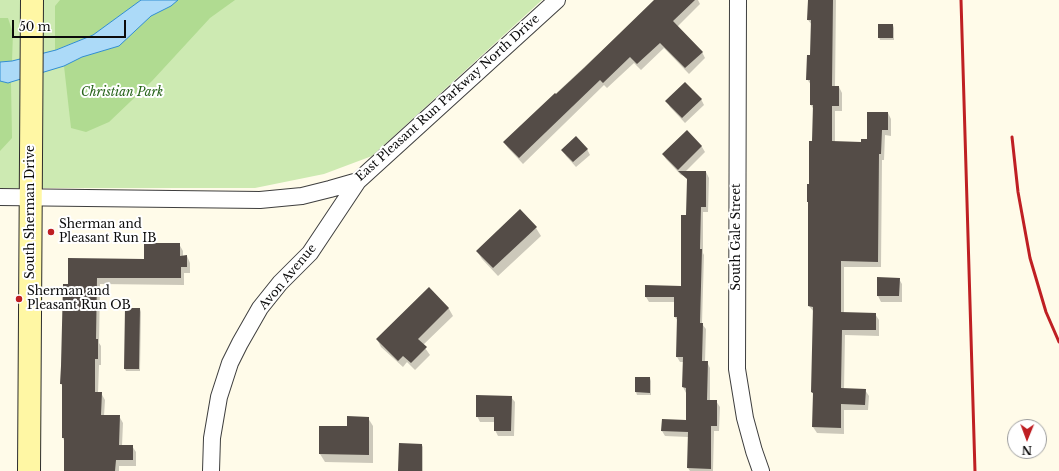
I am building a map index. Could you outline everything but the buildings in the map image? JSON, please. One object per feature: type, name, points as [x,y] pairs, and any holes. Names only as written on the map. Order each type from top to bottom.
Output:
[{"type":"main road","name":"South Sherman Drive","points":[[29,471],[32,0]]},
{"type":"street","name":"East Pleasant Run Parkway North Drive","points":[[0,197],[260,200],[302,196],[358,181],[557,0]]},
{"type":"street","name":"South Gale Street","points":[[738,0],[737,369],[745,418],[761,471]]},
{"type":"street","name":"Avon Avenue","points":[[211,471],[212,438],[219,397],[230,363],[240,343],[260,308],[280,283],[310,253],[358,181]]},
{"type":"green space","name":"Christian Park","points":[[0,0],[542,0],[372,156],[324,174],[255,188],[0,188]]},
{"type":"green space","points":[[60,0],[141,0],[93,35],[55,50],[55,6]]},
{"type":"green space","points":[[178,0],[235,0],[210,18],[152,81],[109,122],[86,132],[71,128],[64,66],[82,57],[119,46],[151,16],[171,6]]},
{"type":"green space","points":[[0,18],[8,18],[13,33],[12,61],[0,62]]},
{"type":"green space","points":[[0,81],[8,83],[11,82],[12,138],[0,151]]},
{"type":"water","points":[[141,0],[178,0],[171,6],[151,16],[119,46],[82,57],[64,66],[8,83],[0,81],[0,62],[12,61],[56,50],[93,35]]},
{"type":"railway","points":[[961,0],[975,471]]},
{"type":"railway","points":[[1012,137],[1018,192],[1030,258],[1046,312],[1059,342]]},
{"type":"place","name":"Sherman and Pleasant Run IB","points":[[51,232]]},
{"type":"place","name":"Sherman and Pleasant Run OB","points":[[19,299]]}]
